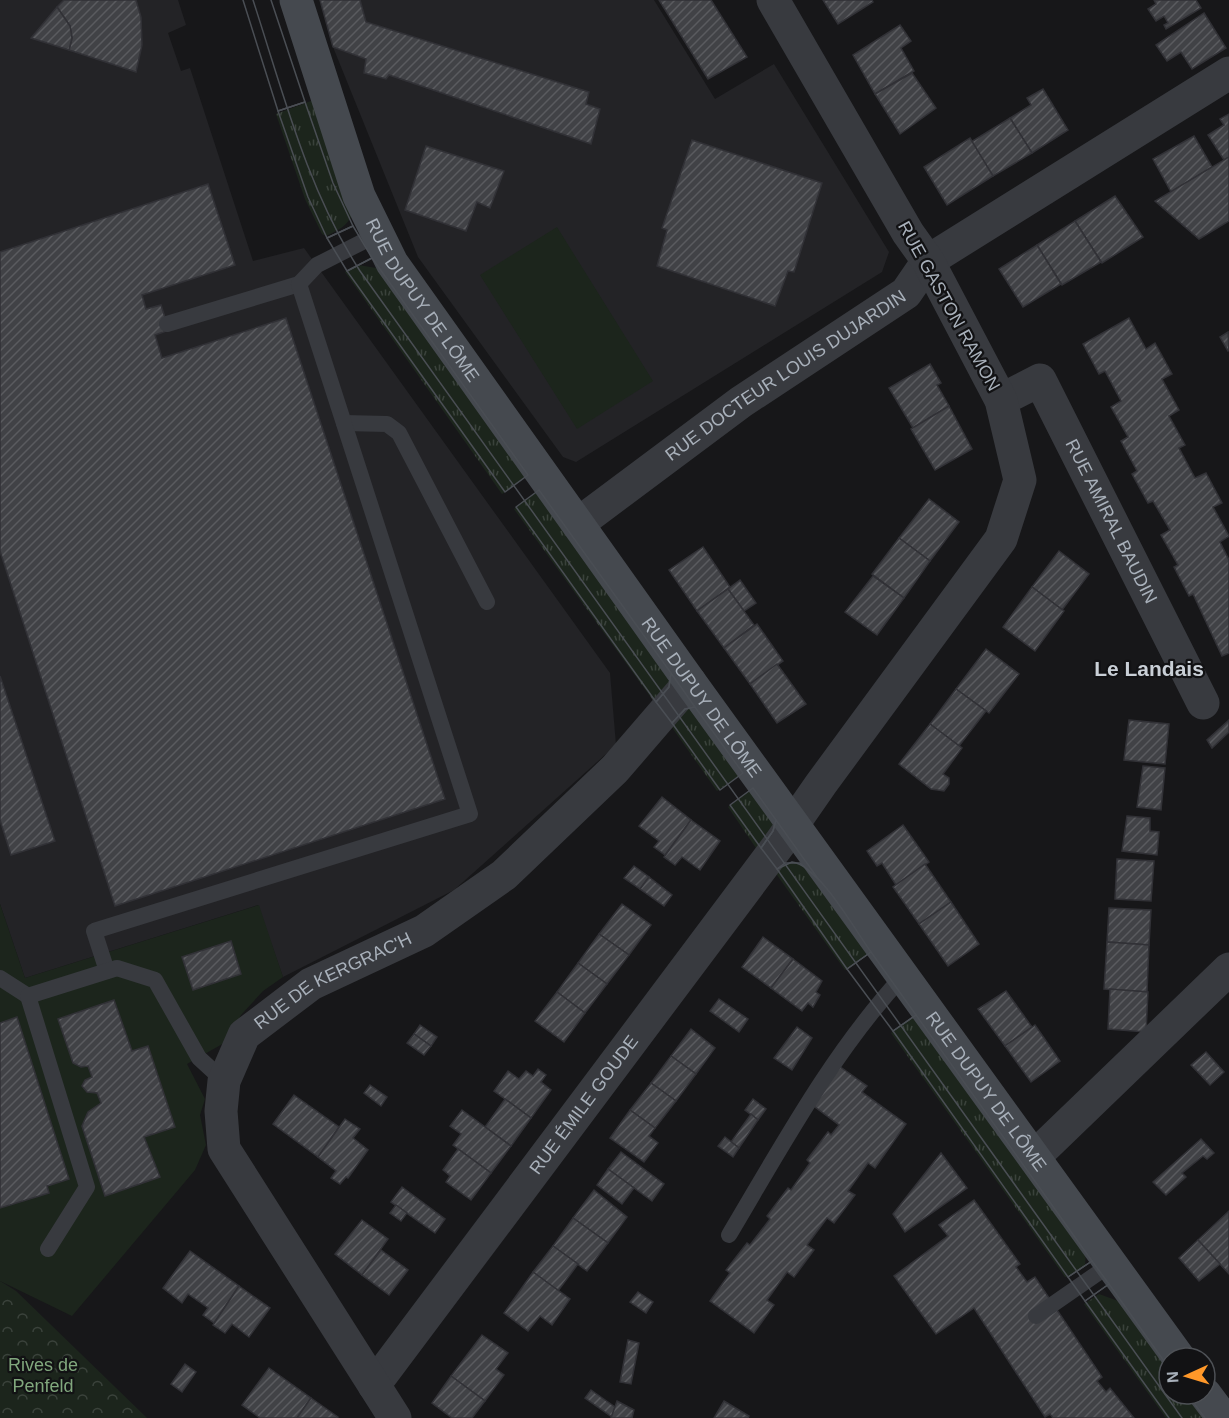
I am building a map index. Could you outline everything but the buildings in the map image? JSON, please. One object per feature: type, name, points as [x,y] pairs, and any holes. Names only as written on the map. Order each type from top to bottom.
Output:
[{"type":"main road","name":"RUE DUPUY DE LÔME","points":[[296,0],[359,196],[392,263],[690,682],[1170,1346]]},
{"type":"street","name":"RUE GASTON RAMON","points":[[773,0],[908,232],[928,261],[1001,400],[1020,480],[1001,539],[811,797],[794,825]]},
{"type":"street","name":"RUE DOCTEUR LOUIS DUJARDIN","points":[[579,523],[741,402],[906,293],[928,261],[1229,73]]},
{"type":"street","name":"RUE AMIRAL BAUDIN","points":[[1001,400],[1040,380],[1203,703]]},
{"type":"street","name":"RUE DE KERGRAC'H","points":[[395,1418],[224,1149],[221,1111],[224,1081],[244,1035],[310,984],[424,931],[504,875],[615,769],[690,682]]},
{"type":"street","name":"RUE ÉMILE GOUDE","points":[[374,1385],[794,825]]},
{"type":"street","points":[[1034,1157],[1229,969]]},
{"type":"lane","points":[[167,324],[299,284],[317,265],[378,234]]},
{"type":"lane","points":[[107,971],[94,930],[470,814],[299,284]]},
{"type":"lane","points":[[344,423],[387,424],[399,433],[487,602]]},
{"type":"lane","points":[[28,996],[117,968],[155,980],[199,1058],[224,1081]]},
{"type":"lane","points":[[729,1235],[798,1118],[866,1016],[903,976]]},
{"type":"lane","points":[[0,978],[28,996],[87,1187],[48,1249]]},
{"type":"lane","points":[[1036,1316],[1111,1264]]},
{"type":"shaded area","points":[[0,0],[178,0],[186,25],[168,33],[181,71],[190,68],[253,261],[304,248],[610,673],[616,745],[454,890],[283,977],[258,905],[25,978],[0,904]]},
{"type":"shaded area","points":[[320,0],[654,0],[715,99],[774,64],[889,252],[882,272],[576,462],[563,457],[418,257],[333,47]]},
{"type":"green space","points":[[319,98],[355,206],[345,225],[326,236],[322,234],[305,199],[276,114]]},
{"type":"green space","points":[[557,227],[653,381],[577,429],[480,275]]},
{"type":"green space","points":[[358,265],[376,268],[532,472],[502,494],[345,272]]},
{"type":"green space","points":[[543,487],[671,680],[655,703],[514,509]]},
{"type":"green space","points":[[691,706],[747,771],[717,791],[671,726]]},
{"type":"green space","points":[[753,788],[775,827],[756,848],[728,807]]},
{"type":"green space","points":[[792,862],[806,866],[871,952],[845,970],[777,875],[777,869]]},
{"type":"green space","points":[[0,904],[25,978],[259,905],[283,977],[263,991],[241,1015],[226,1042],[187,1064],[205,1099],[200,1115],[206,1145],[195,1170],[72,1316],[0,1281]]},
{"type":"green space","points":[[916,1015],[1086,1249],[1085,1266],[1068,1277],[1065,1277],[891,1033]]},
{"type":"green space","name":"Rives de Penfeld","points":[[0,1281],[16,1291],[147,1418],[0,1418]]},
{"type":"green space","points":[[1099,1294],[1118,1301],[1157,1348],[1157,1405],[1084,1304]]},
{"type":"green space","points":[[1157,1406],[1200,1406],[1208,1418],[1166,1418]]},
{"type":"tram line","points":[[243,0],[278,111],[305,102],[271,0]]},
{"type":"tram line","points":[[253,0],[286,105],[311,173],[341,240],[360,271],[1182,1418]]},
{"type":"tram line","points":[[305,102],[333,183],[353,226],[327,238],[308,197],[278,111],[305,102]]},
{"type":"tram line","points":[[353,226],[372,258],[347,271],[327,238],[353,226]]},
{"type":"tram line","points":[[372,258],[528,475],[505,492],[347,271],[372,258]]},
{"type":"tram line","points":[[539,490],[671,673],[669,687],[656,702],[516,507],[539,490]]},
{"type":"tram line","points":[[671,673],[695,707],[685,709],[672,723],[656,702],[669,687],[671,673]]},
{"type":"tram line","points":[[695,707],[743,773],[720,790],[672,723],[685,709],[695,707]]},
{"type":"tram line","points":[[753,788],[776,820],[773,831],[761,848],[730,805],[753,788]]},
{"type":"tram line","points":[[776,820],[819,880],[800,863],[785,863],[777,869],[761,848],[773,831],[776,820]]},
{"type":"tram line","points":[[792,862],[802,866],[825,886],[871,952],[847,969],[777,869],[792,862]]},
{"type":"tram line","points":[[871,952],[916,1015],[893,1031],[847,969],[871,952]]},
{"type":"tram line","points":[[916,1015],[1092,1261],[1068,1277],[893,1031],[916,1015]]},
{"type":"tram line","points":[[1092,1261],[1109,1284],[1085,1301],[1068,1277],[1092,1261]]},
{"type":"tram line","points":[[1157,1351],[1109,1284],[1085,1301],[1157,1401]]},
{"type":"tram line","points":[[1160,1406],[1169,1418]]},
{"type":"tram line","points":[[1196,1406],[1205,1418]]},
{"type":"district","name":"Le Landais","points":[[1149,668]]}]
